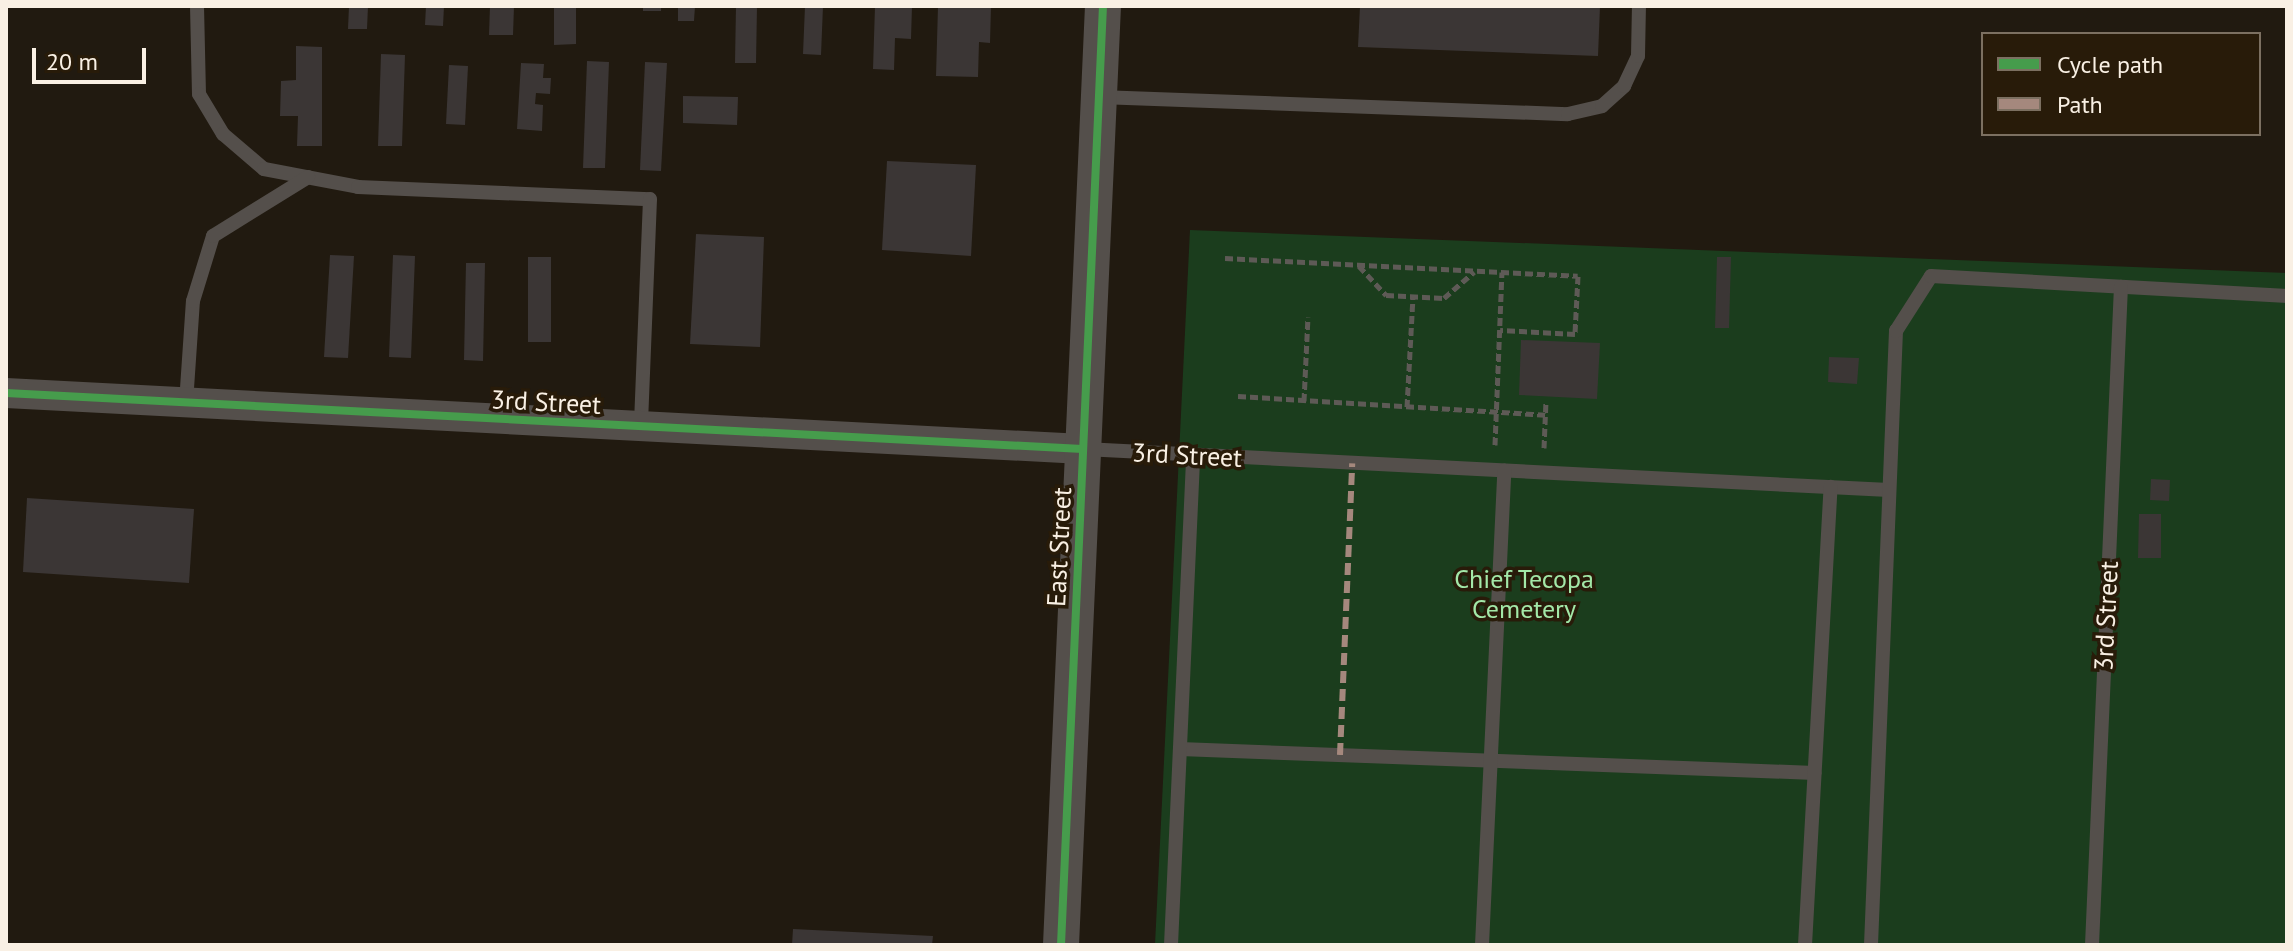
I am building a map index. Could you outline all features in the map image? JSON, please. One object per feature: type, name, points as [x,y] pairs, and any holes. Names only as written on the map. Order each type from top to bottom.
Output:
[{"type":"street","name":"East Street","points":[[1061,945],[1103,6]]},
{"type":"street","name":"3rd Street","points":[[6,393],[1083,449]]},
{"type":"lane","points":[[197,6],[199,94],[223,134],[264,169],[358,187],[650,199],[641,428]]},
{"type":"lane","points":[[1098,97],[1568,114],[1602,106],[1624,86],[1638,56],[1639,6]]},
{"type":"lane","points":[[186,403],[193,301],[213,236],[248,209],[308,177]]},
{"type":"lane","points":[[1871,945],[1896,331],[1931,276],[2287,296]]},
{"type":"lane","name":"3rd Street","points":[[2092,945],[2121,287]]},
{"type":"lane","name":"3rd Street","points":[[1083,449],[1889,490]]},
{"type":"lane","points":[[1171,945],[1193,455]]},
{"type":"lane","points":[[1482,945],[1499,471]]},
{"type":"lane","points":[[1805,945],[1831,487]]},
{"type":"lane","points":[[1180,749],[1815,773]]},
{"type":"path","points":[[1225,258],[1578,276],[1575,334],[1500,330]]},
{"type":"path","points":[[1358,265],[1386,295],[1413,297],[1444,298],[1476,271]]},
{"type":"path","points":[[1499,471],[1497,412],[1502,272]]},
{"type":"path","points":[[1407,407],[1413,297]]},
{"type":"path","points":[[1304,401],[1308,317]]},
{"type":"path","points":[[1238,396],[1545,415]]},
{"type":"path","points":[[1543,473],[1546,401]]},
{"type":"green space","name":"Chief Tecopa Cemetery","points":[[1190,230],[2287,273],[2287,945],[1155,945]]},
{"type":"building","points":[[349,6],[368,6],[367,29],[348,29]]},
{"type":"building","points":[[426,6],[444,6],[443,26],[425,25]]},
{"type":"building","points":[[490,6],[514,6],[513,35],[489,35]]},
{"type":"building","points":[[554,6],[576,6],[576,44],[554,45]]},
{"type":"building","points":[[643,6],[661,6],[661,11],[643,11]]},
{"type":"building","points":[[678,6],[695,6],[694,21],[678,21]]},
{"type":"building","points":[[736,6],[757,6],[756,63],[735,63]]},
{"type":"building","points":[[805,6],[823,6],[821,55],[803,54]]},
{"type":"building","points":[[875,6],[912,6],[911,39],[895,38],[894,70],[873,69]]},
{"type":"building","points":[[938,6],[991,6],[990,43],[979,42],[978,77],[936,76]]},
{"type":"building","points":[[1360,6],[1600,6],[1598,56],[1358,47]]},
{"type":"building","points":[[296,46],[322,47],[322,146],[297,146],[298,116],[280,116],[281,81],[296,80]]},
{"type":"building","points":[[381,54],[405,55],[402,146],[378,146]]},
{"type":"building","points":[[587,61],[609,62],[605,168],[583,168]]},
{"type":"building","points":[[645,62],[667,63],[661,171],[640,170]]},
{"type":"building","points":[[521,63],[544,64],[543,78],[551,78],[550,94],[536,93],[535,104],[543,105],[542,131],[517,129]]},
{"type":"building","points":[[449,65],[468,66],[465,125],[446,124]]},
{"type":"building","points":[[683,96],[738,97],[737,125],[683,123]]},
{"type":"building","points":[[887,161],[976,165],[971,256],[882,250]]},
{"type":"building","points":[[696,234],[764,237],[760,347],[690,344]]},
{"type":"building","points":[[330,255],[354,256],[348,358],[324,357]]},
{"type":"building","points":[[393,255],[415,256],[411,358],[389,357]]},
{"type":"building","points":[[528,257],[551,257],[551,342],[528,342]]},
{"type":"building","points":[[1717,257],[1731,257],[1729,328],[1715,328]]},
{"type":"building","points":[[466,263],[485,263],[483,361],[464,360]]},
{"type":"building","points":[[1521,340],[1600,343],[1597,399],[1519,395]]},
{"type":"building","points":[[1829,357],[1859,358],[1857,384],[1828,382]]},
{"type":"building","points":[[2151,479],[2170,480],[2169,501],[2150,500]]},
{"type":"building","points":[[27,498],[194,509],[189,583],[23,572]]},
{"type":"building","points":[[2139,514],[2161,514],[2161,558],[2138,558]]},
{"type":"building","points":[[793,929],[933,936],[932,945],[792,945]]},
{"type":"marked path","points":[[1340,755],[1352,463]]},
{"type":"cycle path","points":[[1061,945],[1103,6]]},
{"type":"cycle path","points":[[6,393],[1083,449]]}]
